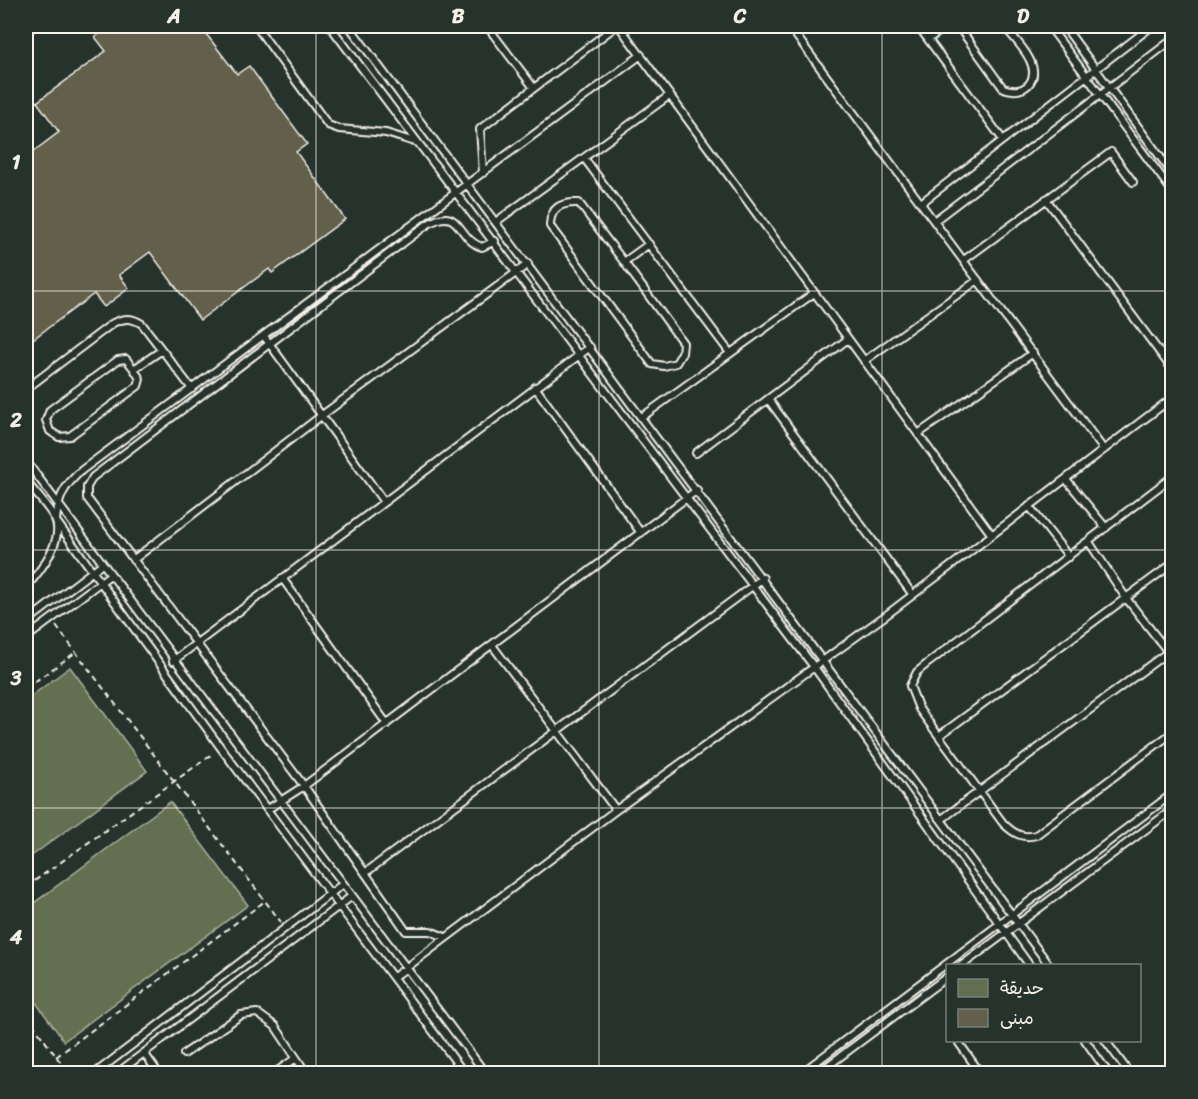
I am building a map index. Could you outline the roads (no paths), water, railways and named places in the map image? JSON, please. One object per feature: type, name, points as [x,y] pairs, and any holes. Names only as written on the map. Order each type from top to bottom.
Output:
[{"type":"lane","points":[[26,32],[34,26]]},
{"type":"lane","points":[[256,26],[328,124],[339,129],[386,133],[419,143]]},
{"type":"lane","points":[[330,26],[495,241],[814,667],[1029,964]]},
{"type":"lane","points":[[349,26],[469,183],[1049,964]]},
{"type":"lane","points":[[487,26],[534,88]]},
{"type":"lane","points":[[483,173],[480,129],[617,26],[641,55],[992,535]]},
{"type":"lane","points":[[789,26],[1104,450]]},
{"type":"lane","points":[[918,26],[1003,140]]},
{"type":"lane","points":[[928,39],[948,26]]},
{"type":"lane","points":[[958,26],[1003,88],[1014,92],[1027,86],[1035,76],[1034,67],[1004,26]]},
{"type":"lane","points":[[1049,26],[1173,191]]},
{"type":"lane","points":[[1064,26],[1173,174]]},
{"type":"lane","points":[[921,203],[1152,26]]},
{"type":"lane","points":[[934,221],[1107,87],[1173,40]]},
{"type":"lane","points":[[26,587],[36,576],[57,536],[58,501],[63,489],[82,470],[641,55]]},
{"type":"lane","points":[[496,221],[670,95]]},
{"type":"lane","points":[[964,260],[1111,152],[1133,182]]},
{"type":"lane","points":[[584,158],[730,353]]},
{"type":"lane","points":[[1046,199],[1173,369]]},
{"type":"lane","points":[[568,202],[579,203],[624,262],[682,343],[682,353],[676,363],[664,366],[652,364],[550,226],[550,215],[558,205],[568,202]]},
{"type":"lane","points":[[445,938],[430,931],[406,931],[304,786],[87,498],[87,487],[93,477],[441,217],[454,220],[474,244],[482,247],[495,241]]},
{"type":"lane","points":[[624,262],[649,244]]},
{"type":"lane","points":[[133,560],[321,416],[528,264]]},
{"type":"lane","points":[[864,361],[978,280]]},
{"type":"lane","points":[[642,417],[814,292]]},
{"type":"lane","points":[[26,389],[113,323],[124,318],[134,319],[142,324],[192,389]]},
{"type":"lane","points":[[264,336],[269,346],[384,502]]},
{"type":"lane","points":[[696,453],[848,339]]},
{"type":"lane","points":[[173,661],[590,347]]},
{"type":"lane","points":[[134,369],[162,350]]},
{"type":"lane","points":[[918,434],[1033,353]]},
{"type":"lane","points":[[126,359],[134,369],[140,379],[138,386],[70,436],[59,437],[50,431],[46,420],[50,410],[118,360],[126,359]]},
{"type":"lane","points":[[535,387],[641,533]]},
{"type":"lane","points":[[394,977],[616,810],[913,595],[1173,398]]},
{"type":"lane","points":[[768,399],[913,595]]},
{"type":"lane","points":[[26,461],[58,501],[173,661],[486,1074]]},
{"type":"lane","points":[[26,474],[30,474],[30,468]]},
{"type":"lane","points":[[1173,477],[928,663],[912,678],[910,686],[919,709],[979,791],[1014,834],[1029,837],[1036,835],[1173,733]]},
{"type":"lane","points":[[1066,479],[1106,528]]},
{"type":"lane","points":[[26,481],[221,748],[465,1074]]},
{"type":"lane","points":[[268,810],[304,786],[697,490]]},
{"type":"lane","points":[[1029,507],[1069,557]]},
{"type":"lane","points":[[942,819],[1171,653],[1126,598],[1089,542]]},
{"type":"lane","points":[[26,622],[102,564]]},
{"type":"lane","points":[[939,736],[1173,564]]},
{"type":"lane","points":[[26,638],[110,575]]},
{"type":"lane","points":[[282,578],[387,724]]},
{"type":"lane","points":[[365,873],[763,578]]},
{"type":"lane","points":[[492,645],[616,810]]},
{"type":"lane","points":[[800,1074],[1173,794]]},
{"type":"lane","points":[[964,964],[1173,810]]},
{"type":"lane","points":[[94,1074],[344,884]]},
{"type":"lane","points":[[116,1074],[352,896]]},
{"type":"lane","points":[[817,1074],[946,977]]},
{"type":"lane","points":[[184,1054],[241,1015],[258,1013],[274,1026],[307,1074]]},
{"type":"lane","points":[[1086,1042],[1109,1074]]},
{"type":"lane","points":[[1106,1042],[1130,1074]]},
{"type":"lane","points":[[959,1043],[981,1074]]},
{"type":"lane","points":[[144,1053],[159,1074]]},
{"type":"lane","points":[[273,1074],[296,1058]]}]
